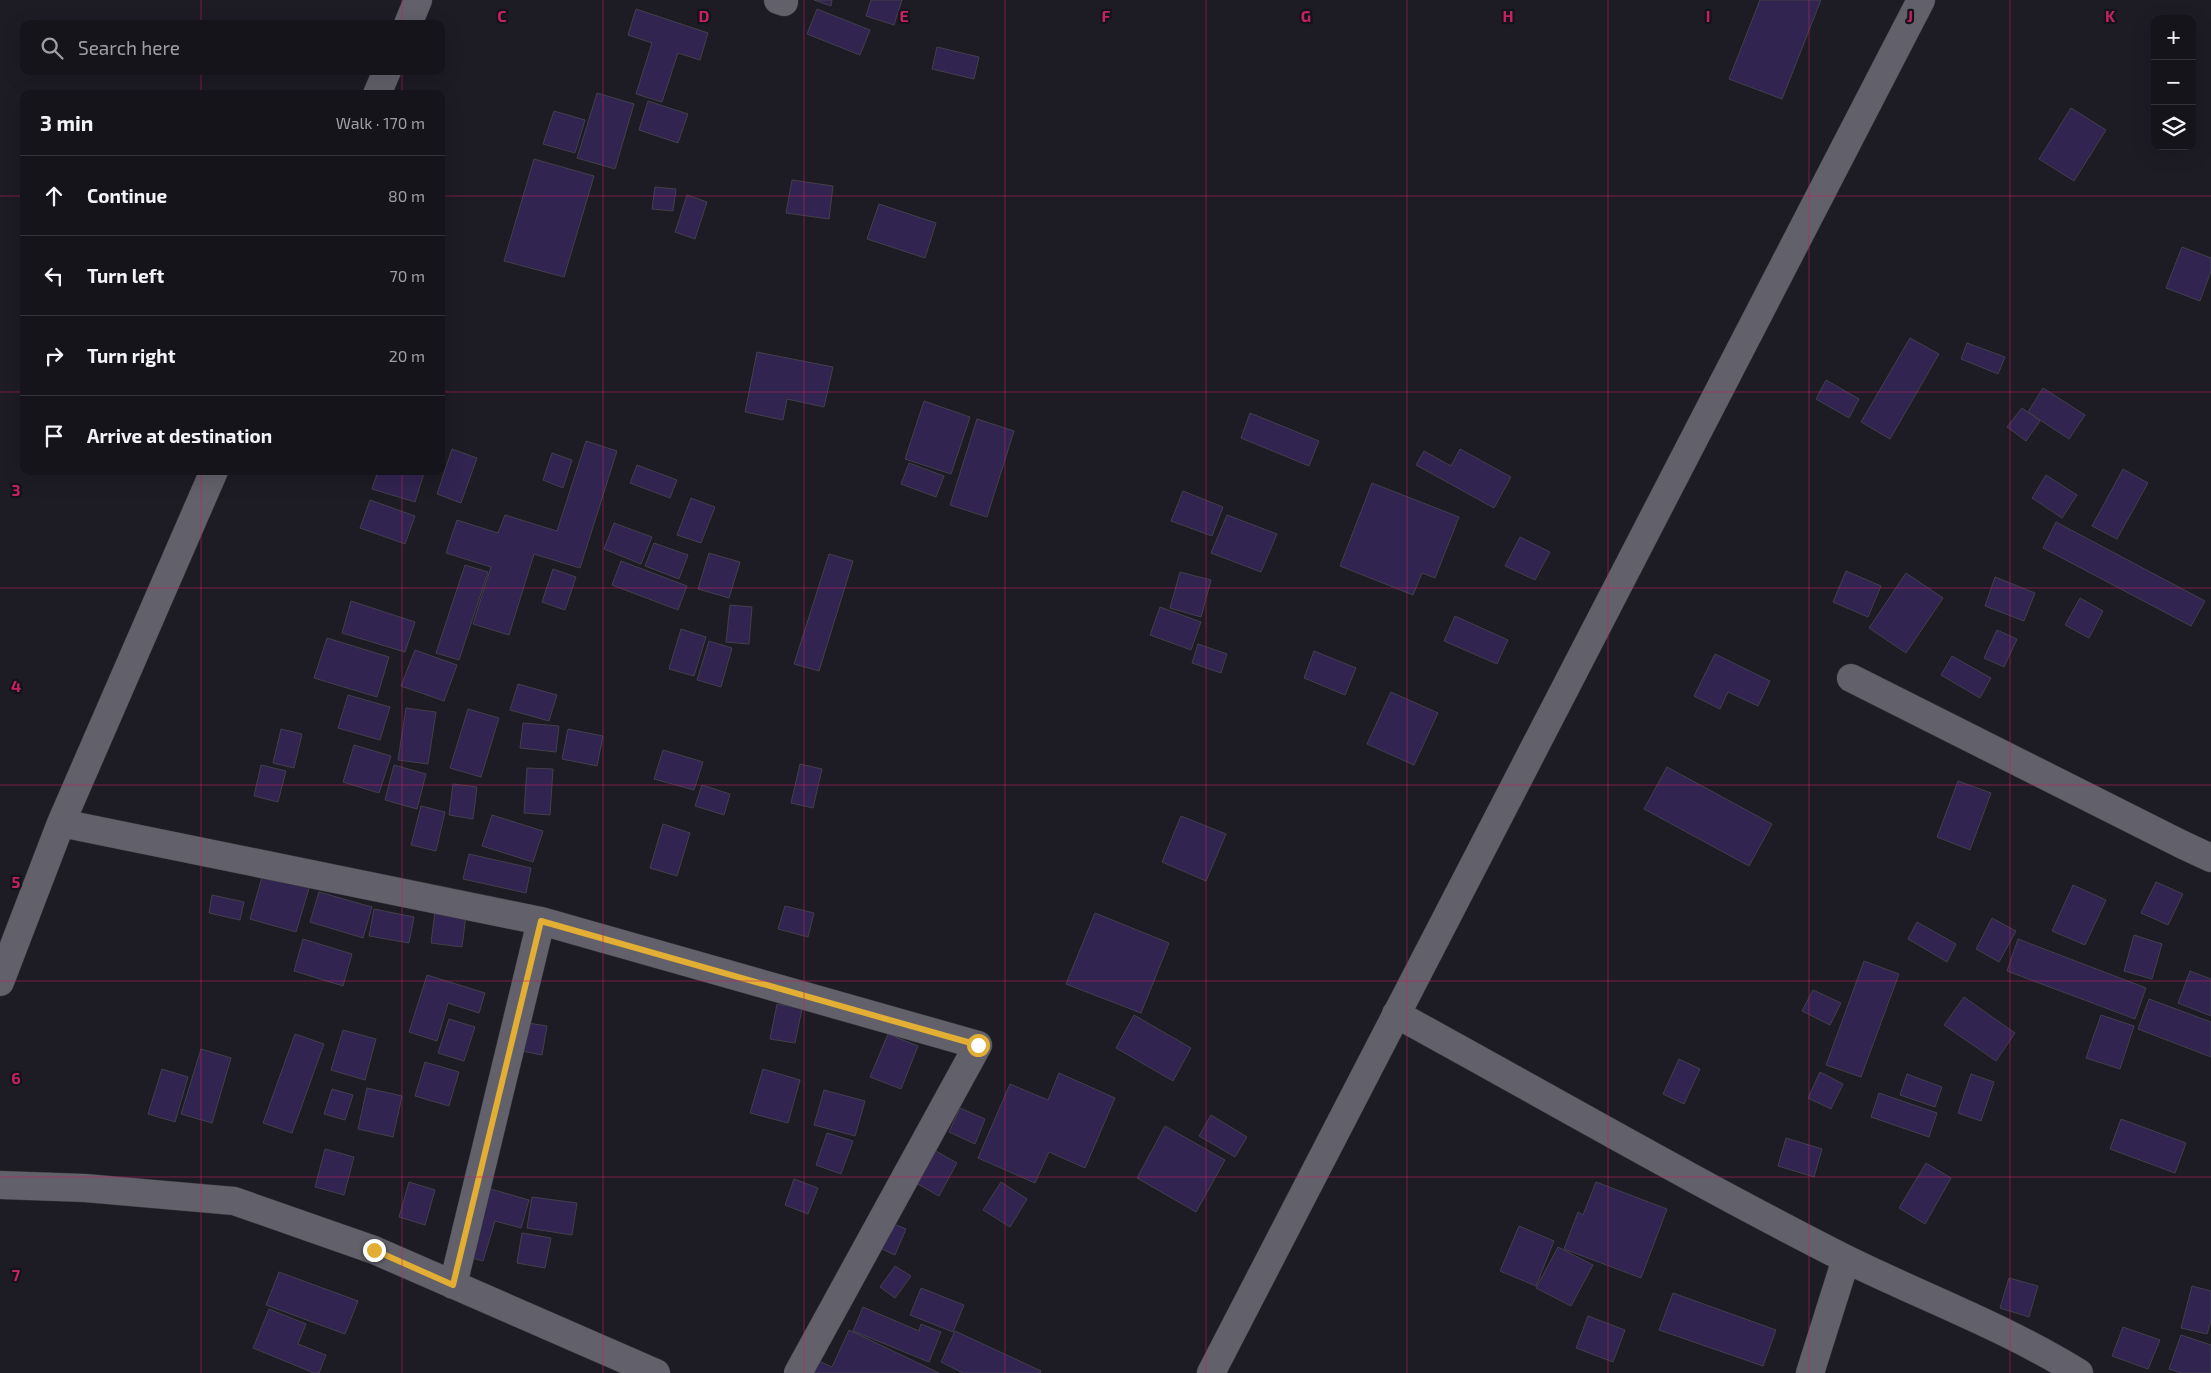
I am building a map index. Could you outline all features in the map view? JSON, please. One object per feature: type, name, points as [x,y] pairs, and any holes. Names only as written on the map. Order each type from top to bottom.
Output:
[{"type":"street","points":[[410,20],[418,0]]},
{"type":"street","points":[[778,0],[784,2],[784,0]]},
{"type":"street","points":[[1211,1373],[1922,0]]},
{"type":"street","points":[[379,90],[385,75]]},
{"type":"street","points":[[0,982],[61,823],[212,475]]},
{"type":"street","points":[[1851,678],[2211,858]]},
{"type":"street","points":[[61,823],[541,921],[978,1045],[798,1373]]},
{"type":"street","points":[[453,1285],[541,921]]},
{"type":"street","points":[[1396,1014],[1846,1259],[2038,1348],[2079,1373]]},
{"type":"street","points":[[0,1185],[85,1188],[234,1201],[374,1250],[656,1373]]},
{"type":"street","points":[[1810,1373],[1846,1259]]},
{"type":"building","points":[[814,0],[832,0],[831,6]]},
{"type":"building","points":[[871,0],[902,0],[894,25],[866,16]]},
{"type":"building","points":[[1760,0],[1821,0],[1782,99],[1729,79]]},
{"type":"building","points":[[636,9],[708,33],[700,60],[678,53],[662,102],[636,94],[652,43],[628,35]]},
{"type":"building","points":[[817,9],[870,30],[860,55],[807,34]]},
{"type":"building","points":[[937,47],[979,57],[974,79],[932,69]]},
{"type":"building","points":[[597,93],[634,104],[615,169],[577,158]]},
{"type":"building","points":[[648,101],[688,114],[678,143],[639,130]]},
{"type":"building","points":[[2071,108],[2106,130],[2074,181],[2039,159]]},
{"type":"building","points":[[554,111],[585,120],[575,153],[543,144]]},
{"type":"building","points":[[534,159],[594,176],[564,277],[504,261]]},
{"type":"building","points":[[792,180],[833,186],[829,219],[786,213]]},
{"type":"building","points":[[655,187],[676,189],[673,211],[652,209]]},
{"type":"building","points":[[687,195],[707,202],[695,239],[675,232]]},
{"type":"building","points":[[879,204],[936,223],[925,258],[867,239]]},
{"type":"building","points":[[2182,247],[2211,258],[2211,271],[2200,301],[2166,288]]},
{"type":"building","points":[[1910,338],[1939,354],[1890,439],[1861,422]]},
{"type":"building","points":[[1967,343],[2005,357],[1998,374],[1961,359]]},
{"type":"building","points":[[757,352],[833,367],[824,407],[787,399],[783,420],[745,412]]},
{"type":"building","points":[[1826,380],[1859,399],[1849,418],[1816,399]]},
{"type":"building","points":[[2043,388],[2085,415],[2069,439],[2028,412]]},
{"type":"building","points":[[924,401],[970,417],[951,474],[905,459]]},
{"type":"building","points":[[2022,408],[2040,421],[2026,441],[2007,427]]},
{"type":"building","points":[[1250,413],[1319,441],[1309,466],[1241,438]]},
{"type":"building","points":[[977,419],[1014,431],[987,517],[950,505]]},
{"type":"building","points":[[586,441],[617,451],[580,568],[534,554],[509,635],[473,624],[491,567],[446,553],[457,520],[498,533],[505,515],[557,531]]},
{"type":"building","points":[[452,449],[477,458],[461,503],[437,494],[443,475],[445,475]]},
{"type":"building","points":[[1460,449],[1511,477],[1494,508],[1416,465],[1424,451],[1451,466]]},
{"type":"building","points":[[552,453],[572,460],[563,488],[543,480]]},
{"type":"building","points":[[909,463],[944,476],[936,497],[901,484]]},
{"type":"building","points":[[637,465],[677,480],[670,498],[630,483]]},
{"type":"building","points":[[2123,469],[2148,483],[2117,539],[2092,526]]},
{"type":"building","points":[[377,475],[423,475],[415,502],[372,489]]},
{"type":"building","points":[[2046,475],[2077,495],[2062,518],[2032,498]]},
{"type":"building","points":[[1372,483],[1459,517],[1435,578],[1422,573],[1413,595],[1340,566]]},
{"type":"building","points":[[1183,491],[1223,507],[1212,536],[1171,521]]},
{"type":"building","points":[[691,498],[715,507],[701,543],[677,535]]},
{"type":"building","points":[[370,500],[415,516],[405,544],[360,528]]},
{"type":"building","points":[[1227,515],[1277,534],[1261,572],[1211,553]]},
{"type":"building","points":[[2056,522],[2205,601],[2191,626],[2043,548]]},
{"type":"building","points":[[614,523],[652,537],[641,564],[604,549]]},
{"type":"building","points":[[1520,537],[1550,552],[1535,580],[1505,566]]},
{"type":"building","points":[[654,543],[688,555],[679,579],[645,566]]},
{"type":"building","points":[[709,553],[740,562],[729,598],[698,589]]},
{"type":"building","points":[[829,554],[853,561],[819,671],[794,664]]},
{"type":"building","points":[[621,561],[687,586],[678,610],[612,585]]},
{"type":"building","points":[[465,565],[488,572],[459,660],[436,653]]},
{"type":"building","points":[[553,569],[576,577],[565,610],[542,602]]},
{"type":"building","points":[[1846,571],[1881,586],[1868,617],[1833,602]]},
{"type":"building","points":[[1180,572],[1211,580],[1201,617],[1170,608]]},
{"type":"building","points":[[1906,573],[1943,598],[1906,653],[1869,628]]},
{"type":"building","points":[[1995,577],[2035,593],[2024,621],[1985,606]]},
{"type":"building","points":[[2080,598],[2103,611],[2089,638],[2065,625]]},
{"type":"building","points":[[351,601],[415,622],[405,652],[342,633]]},
{"type":"building","points":[[730,605],[752,607],[749,644],[726,642]]},
{"type":"building","points":[[1160,607],[1201,622],[1191,650],[1150,635]]},
{"type":"building","points":[[1455,616],[1508,640],[1497,664],[1444,641]]},
{"type":"building","points":[[681,629],[706,637],[694,676],[669,669]]},
{"type":"building","points":[[1997,630],[2017,639],[2004,667],[1984,658]]},
{"type":"building","points":[[327,638],[389,657],[377,697],[314,678]]},
{"type":"building","points":[[709,641],[732,648],[721,687],[697,680]]},
{"type":"building","points":[[1198,644],[1227,654],[1221,673],[1192,663]]},
{"type":"building","points":[[415,650],[457,665],[444,701],[401,686]]},
{"type":"building","points":[[1314,651],[1356,668],[1345,695],[1304,678]]},
{"type":"building","points":[[1715,654],[1770,681],[1758,706],[1728,692],[1720,709],[1694,696]]},
{"type":"building","points":[[1952,656],[1991,678],[1980,698],[1941,675]]},
{"type":"building","points":[[518,684],[557,695],[549,721],[510,710]]},
{"type":"building","points":[[1391,692],[1438,713],[1414,765],[1367,744]]},
{"type":"building","points":[[348,695],[390,707],[380,740],[338,728]]},
{"type":"building","points":[[406,708],[436,712],[428,764],[398,760]]},
{"type":"building","points":[[468,709],[499,718],[481,777],[450,768]]},
{"type":"building","points":[[523,723],[559,726],[556,752],[520,748]]},
{"type":"building","points":[[281,729],[302,734],[294,768],[273,763]]},
{"type":"building","points":[[568,729],[603,736],[597,766],[562,759]]},
{"type":"building","points":[[354,745],[391,756],[379,793],[343,782]]},
{"type":"building","points":[[663,750],[703,762],[694,790],[654,779]]},
{"type":"building","points":[[800,764],[822,769],[813,808],[791,803]]},
{"type":"building","points":[[261,765],[286,771],[278,802],[254,796]]},
{"type":"building","points":[[394,765],[426,774],[417,809],[385,800]]},
{"type":"building","points":[[1667,767],[1772,824],[1749,866],[1644,809]]},
{"type":"building","points":[[527,768],[553,769],[550,815],[524,813]]},
{"type":"building","points":[[1958,781],[1991,793],[1970,850],[1937,837]]},
{"type":"building","points":[[453,784],[477,787],[473,819],[449,815]]},
{"type":"building","points":[[702,785],[730,794],[724,815],[695,806]]},
{"type":"building","points":[[421,806],[445,812],[436,851],[411,845]]},
{"type":"building","points":[[492,815],[543,831],[533,862],[482,846]]},
{"type":"building","points":[[1181,816],[1226,834],[1206,881],[1162,862]]},
{"type":"building","points":[[663,824],[690,833],[677,876],[650,868]]},
{"type":"building","points":[[469,854],[531,868],[526,893],[463,879]]},
{"type":"building","points":[[263,874],[309,888],[296,932],[250,919]]},
{"type":"building","points":[[2156,882],[2183,894],[2168,925],[2141,913]]},
{"type":"building","points":[[2073,885],[2106,900],[2085,945],[2052,931]]},
{"type":"building","points":[[319,892],[372,907],[363,938],[310,922]]},
{"type":"building","points":[[212,895],[244,902],[240,920],[209,913]]},
{"type":"building","points":[[785,906],[814,913],[808,937],[778,929]]},
{"type":"building","points":[[374,909],[414,917],[409,943],[369,936]]},
{"type":"building","points":[[435,911],[466,915],[462,947],[431,943]]},
{"type":"building","points":[[1095,913],[1169,943],[1141,1013],[1066,984]]},
{"type":"building","points":[[1992,918],[2016,931],[1999,962],[1976,949]]},
{"type":"building","points":[[1917,922],[1956,944],[1947,962],[1908,939]]},
{"type":"building","points":[[2134,935],[2162,944],[2152,979],[2124,971]]},
{"type":"building","points":[[303,939],[352,954],[343,986],[294,971]]},
{"type":"building","points":[[2018,939],[2146,988],[2135,1019],[2007,971]]},
{"type":"building","points":[[1864,961],[1899,974],[1861,1077],[1826,1065]]},
{"type":"building","points":[[2190,971],[2211,979],[2211,1016],[2178,1003]]},
{"type":"building","points":[[427,975],[485,993],[479,1013],[448,1003],[437,1041],[409,1032]]},
{"type":"building","points":[[1813,990],[1841,1003],[1830,1025],[1802,1011]]},
{"type":"building","points":[[1964,997],[2015,1033],[1996,1061],[1944,1025]]},
{"type":"building","points":[[2149,999],[2211,1022],[2211,1057],[2138,1029]]},
{"type":"building","points":[[777,1004],[802,1009],[795,1043],[770,1039]]},
{"type":"building","points":[[1134,1015],[1191,1048],[1173,1081],[1116,1048]]},
{"type":"building","points":[[2101,1015],[2134,1026],[2120,1069],[2086,1058]]},
{"type":"building","points":[[449,1019],[475,1027],[464,1061],[438,1053]]},
{"type":"building","points":[[522,1022],[547,1026],[542,1055],[517,1050]]},
{"type":"building","points":[[343,1030],[376,1039],[365,1080],[331,1070]]},
{"type":"building","points":[[295,1034],[324,1044],[292,1133],[263,1123]]},
{"type":"building","points":[[888,1034],[918,1046],[901,1089],[870,1077]]},
{"type":"building","points":[[201,1049],[231,1058],[212,1123],[181,1114]]},
{"type":"building","points":[[1679,1059],[1700,1069],[1684,1104],[1663,1094]]},
{"type":"building","points":[[425,1062],[459,1072],[449,1106],[415,1096]]},
{"type":"building","points":[[162,1069],[188,1077],[175,1122],[148,1114]]},
{"type":"building","points":[[763,1069],[800,1080],[788,1123],[750,1113]]},
{"type":"building","points":[[1820,1072],[1843,1084],[1831,1109],[1808,1098]]},
{"type":"building","points":[[1059,1073],[1115,1098],[1085,1168],[1049,1152],[1035,1183],[978,1158],[1010,1084],[1048,1100]]},
{"type":"building","points":[[1907,1074],[1942,1087],[1935,1107],[1900,1095]]},
{"type":"building","points":[[1971,1074],[1994,1082],[1981,1121],[1958,1113]]},
{"type":"building","points":[[367,1088],[402,1096],[393,1137],[358,1129]]},
{"type":"building","points":[[332,1089],[353,1095],[345,1120],[324,1114]]},
{"type":"building","points":[[824,1090],[865,1101],[855,1136],[814,1125]]},
{"type":"building","points":[[1879,1093],[1937,1113],[1929,1137],[1871,1117]]},
{"type":"building","points":[[960,1108],[985,1119],[975,1144],[949,1132]]},
{"type":"building","points":[[1211,1115],[1247,1137],[1235,1157],[1199,1136]]},
{"type":"building","points":[[2121,1119],[2186,1143],[2175,1173],[2110,1149]]},
{"type":"building","points":[[1165,1126],[1225,1160],[1196,1212],[1137,1178]]},
{"type":"building","points":[[827,1133],[853,1141],[841,1174],[816,1165]]},
{"type":"building","points":[[1786,1138],[1822,1149],[1814,1177],[1778,1166]]},
{"type":"building","points":[[927,1146],[957,1163],[939,1196],[909,1179]]},
{"type":"building","points":[[325,1149],[354,1157],[344,1195],[315,1187]]},
{"type":"building","points":[[1926,1163],[1951,1178],[1925,1224],[1899,1208]]},
{"type":"building","points":[[794,1179],[818,1188],[808,1214],[785,1205]]},
{"type":"building","points":[[409,1182],[435,1190],[425,1225],[399,1217]]},
{"type":"building","points":[[1001,1182],[1027,1199],[1010,1227],[983,1210]]},
{"type":"building","points":[[1596,1182],[1667,1209],[1641,1278],[1564,1249],[1578,1212],[1583,1215]]},
{"type":"building","points":[[470,1183],[529,1200],[521,1228],[495,1221],[483,1261],[451,1252]]},
{"type":"building","points":[[532,1197],[577,1203],[572,1235],[527,1228]]},
{"type":"building","points":[[884,1220],[906,1229],[895,1255],[873,1245]]},
{"type":"building","points":[[1519,1226],[1554,1241],[1536,1286],[1500,1271]]},
{"type":"building","points":[[522,1233],[551,1238],[545,1268],[517,1263]]},
{"type":"building","points":[[1558,1247],[1593,1265],[1571,1306],[1536,1288]]},
{"type":"building","points":[[895,1266],[911,1276],[895,1298],[880,1287]]},
{"type":"building","points":[[279,1272],[358,1301],[345,1334],[266,1305]]},
{"type":"building","points":[[2009,1278],[2038,1286],[2029,1317],[2000,1308]]},
{"type":"building","points":[[2192,1286],[2211,1291],[2211,1321],[2207,1334],[2181,1328]]},
{"type":"building","points":[[921,1288],[964,1305],[953,1332],[910,1315]]},
{"type":"building","points":[[1673,1293],[1776,1330],[1763,1366],[1659,1330]]},
{"type":"building","points":[[863,1307],[919,1331],[921,1324],[941,1332],[929,1362],[853,1331]]},
{"type":"building","points":[[269,1309],[306,1324],[298,1344],[326,1355],[319,1373],[314,1373],[253,1348]]},
{"type":"building","points":[[1588,1316],[1625,1330],[1613,1362],[1576,1348]]},
{"type":"building","points":[[2123,1327],[2160,1340],[2148,1369],[2112,1356]]},
{"type":"building","points":[[849,1330],[939,1373],[811,1373],[817,1360],[832,1367]]},
{"type":"building","points":[[955,1331],[1041,1371],[1040,1373],[963,1373],[941,1362]]},
{"type":"building","points":[[2181,1335],[2211,1345],[2211,1373],[2182,1373],[2169,1369]]},
{"type":"route","points":[[374,1250],[453,1285],[541,921],[978,1045]]}]
